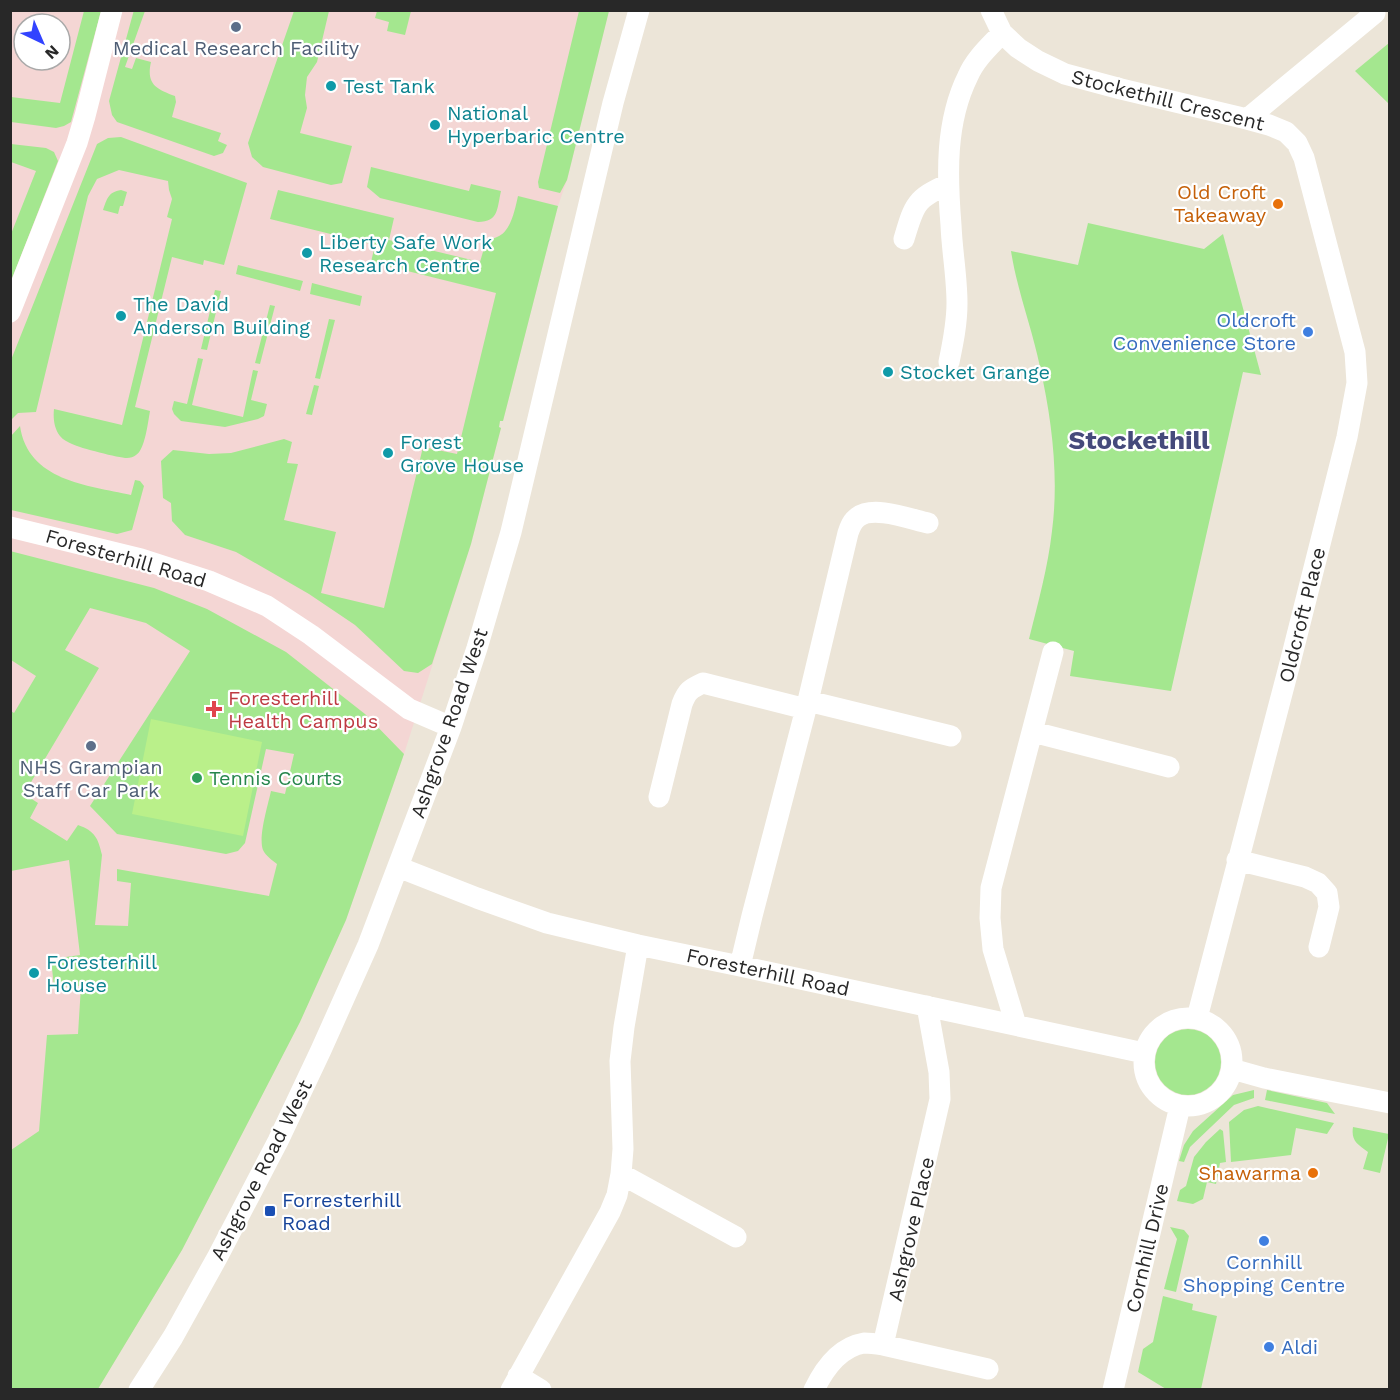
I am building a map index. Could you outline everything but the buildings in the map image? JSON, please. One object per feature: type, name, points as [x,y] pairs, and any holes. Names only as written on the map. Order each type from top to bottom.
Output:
[{"type":"street","points":[[10,312],[86,116],[112,10]]},
{"type":"street","name":"Ashgrove Road West","points":[[139,1389],[173,1337],[278,1141],[368,945],[452,727],[511,532],[613,102],[639,10]]},
{"type":"street","name":"Stockethill Crescent","points":[[991,10],[1002,33],[1018,48],[1065,74],[1247,118],[1286,132],[1297,143],[1304,158],[1317,210]]},
{"type":"street","points":[[1247,118],[1375,13]]},
{"type":"street","points":[[949,362],[955,335],[957,305],[957,278],[948,184],[952,126],[968,74],[1002,33]]},
{"type":"street","points":[[904,239],[916,203],[929,193],[948,184]]},
{"type":"street","name":"Oldcroft Place","points":[[1197,1018],[1347,437],[1357,383],[1355,352],[1317,210]]},
{"type":"street","points":[[740,966],[852,523],[858,516],[868,512],[880,512],[928,523]]},
{"type":"street","name":"Foresterhill Road","points":[[10,527],[141,559],[209,581],[267,606],[311,635],[408,709],[452,727]]},
{"type":"street","points":[[1016,1025],[993,949],[990,918],[992,888],[1053,652]]},
{"type":"street","points":[[659,797],[682,704],[687,692],[703,683],[951,736]]},
{"type":"street","points":[[1033,732],[1169,767]]},
{"type":"street","points":[[1237,861],[1305,877],[1318,883],[1327,893],[1329,907],[1319,947]]},
{"type":"street","name":"Foresterhill Road","points":[[398,867],[547,923],[638,945],[1144,1053]]},
{"type":"street","points":[[542,1389],[514,1383],[610,1212],[617,1194],[622,1149],[620,1061],[638,945]]},
{"type":"street","name":"Ashgrove Place","points":[[884,1345],[940,1098],[939,1072],[927,1006]]},
{"type":"street","points":[[1179,1018],[1197,1018],[1212,1024],[1224,1036],[1231,1052],[1232,1069],[1219,1094],[1207,1102],[1194,1106],[1180,1106],[1164,1099],[1151,1087],[1144,1071],[1144,1053],[1151,1037],[1163,1025],[1179,1018]]},
{"type":"street","points":[[1232,1069],[1264,1078],[1389,1103]]},
{"type":"street","name":"Cornhill Drive","points":[[1113,1389],[1180,1106]]},
{"type":"street","points":[[621,1174],[736,1237]]},
{"type":"street","points":[[814,1389],[834,1359],[852,1346],[867,1343],[988,1369]]},
{"type":"shaded area","name":"Foresterhill Health Campus","points":[[10,11],[609,11],[503,421],[500,421],[499,427],[501,428],[471,544],[404,754],[346,920],[300,1022],[182,1250],[98,1389],[11,1389]]},
{"type":"green space","points":[[134,10],[145,11],[125,67],[132,69],[136,58],[151,62],[151,81],[158,88],[175,96],[176,102],[172,117],[221,133],[218,141],[227,145],[223,153],[214,156],[117,122],[112,115],[109,101]]},
{"type":"green space","points":[[84,11],[101,11],[71,122],[56,128],[11,122],[11,97],[60,103],[68,72],[72,72],[72,57]]},
{"type":"green space","points":[[294,11],[329,11],[317,62],[307,77],[305,95],[307,108],[300,133],[352,146],[342,183],[331,185],[263,167],[252,157],[248,143]]},
{"type":"green space","points":[[377,11],[411,11],[405,35],[387,31],[389,22],[375,18]]},
{"type":"green space","points":[[579,11],[609,11],[567,180],[560,193],[539,188],[538,182]]},
{"type":"green space","points":[[1389,43],[1389,104],[1355,71]]},
{"type":"green space","points":[[121,137],[247,183],[224,265],[204,260],[203,265],[172,257],[135,407],[150,411],[146,435],[139,452],[127,458],[76,446],[64,440],[55,426],[54,409],[122,425],[172,219],[167,217],[172,199],[168,181],[119,170],[97,179],[88,196],[36,412],[18,413],[10,421],[11,360],[97,144],[108,138]]},
{"type":"green space","points":[[11,144],[46,148],[54,152],[58,161],[11,281],[11,234],[36,171],[11,162]]},
{"type":"green space","points":[[371,167],[469,191],[471,184],[501,191],[498,208],[490,220],[478,222],[380,198],[367,187]]},
{"type":"green space","points":[[121,190],[127,192],[118,214],[103,210],[111,194]]},
{"type":"green space","points":[[278,190],[394,218],[389,240],[480,262],[487,238],[495,238],[502,234],[509,225],[518,196],[558,206],[503,421],[500,421],[499,427],[501,428],[471,544],[432,664],[418,673],[404,671],[355,625],[309,594],[236,552],[185,535],[172,521],[171,503],[163,498],[161,461],[173,450],[209,454],[231,453],[284,439],[292,442],[287,463],[298,464],[284,520],[336,532],[321,593],[384,608],[423,447],[457,454],[496,293],[371,262],[375,245],[270,219]]},
{"type":"green space","points":[[1088,223],[1204,249],[1223,234],[1261,375],[1243,372],[1171,691],[1070,676],[1074,651],[1029,639],[1050,544],[1055,490],[1051,428],[1044,387],[1011,251],[1078,265]]},
{"type":"green space","points":[[238,265],[303,281],[300,291],[236,274]]},
{"type":"green space","points":[[312,283],[362,296],[360,306],[310,294]]},
{"type":"green space","points":[[215,290],[221,291],[207,350],[201,349]]},
{"type":"green space","points":[[270,305],[275,306],[260,364],[255,363]]},
{"type":"green space","points":[[329,319],[335,320],[320,379],[315,378]]},
{"type":"green space","points":[[198,358],[203,359],[192,405],[243,417],[253,370],[258,371],[251,400],[267,404],[264,416],[225,427],[181,421],[172,409],[174,401],[187,404]]},
{"type":"green space","points":[[314,385],[319,386],[312,415],[306,414]]},
{"type":"green space","points":[[20,426],[25,444],[35,459],[62,477],[96,488],[131,495],[135,480],[140,481],[144,486],[132,530],[117,534],[11,510],[11,436]]},
{"type":"green space","points":[[10,551],[154,588],[207,609],[286,652],[365,714],[404,754],[346,920],[300,1022],[182,1250],[98,1389],[11,1389],[11,1150],[39,1131],[47,1035],[78,1034],[81,986],[54,987],[51,959],[80,955],[69,860],[11,871],[11,711],[14,713],[36,676],[11,660]],"holes":[[[90,608],[146,623],[190,651],[90,806],[117,834],[226,854],[238,851],[245,843],[266,749],[294,754],[285,794],[271,791],[263,829],[263,850],[277,864],[269,896],[117,869],[117,881],[131,883],[128,926],[95,925],[102,855],[97,840],[92,833],[78,825],[67,841],[30,818],[38,803],[24,794],[99,668],[65,650]]]},
{"type":"green space","name":"Tennis Courts","points":[[151,719],[262,742],[243,836],[132,814]]},
{"type":"green space","points":[[1182,1029],[1194,1029],[1206,1034],[1216,1044],[1221,1062],[1219,1075],[1206,1090],[1194,1095],[1182,1095],[1170,1090],[1160,1080],[1155,1068],[1155,1056],[1160,1044],[1170,1034]]},
{"type":"green space","points":[[1254,1090],[1254,1098],[1234,1105],[1190,1147],[1184,1162],[1179,1161],[1184,1145],[1193,1131],[1233,1095]]},
{"type":"green space","points":[[1267,1090],[1327,1103],[1335,1114],[1265,1100]]},
{"type":"green space","points":[[1258,1106],[1334,1123],[1327,1134],[1296,1128],[1291,1155],[1231,1162],[1229,1122],[1244,1110]]},
{"type":"green space","points":[[1353,1127],[1389,1134],[1380,1173],[1363,1169],[1368,1152],[1356,1142]]},
{"type":"green space","points":[[1220,1129],[1223,1131],[1226,1162],[1220,1163],[1216,1184],[1207,1182],[1203,1199],[1193,1204],[1177,1201],[1180,1190],[1186,1186],[1194,1157]]},
{"type":"green space","points":[[1170,1227],[1184,1230],[1189,1236],[1176,1292],[1164,1289],[1177,1239]]},
{"type":"green space","points":[[1163,1296],[1193,1304],[1192,1310],[1217,1316],[1201,1389],[1166,1389],[1138,1372],[1143,1349],[1153,1342]]},
{"type":"place","name":"Medical Research Facility","points":[[236,27]]},
{"type":"place","name":"Test Tank","points":[[331,86]]},
{"type":"place","name":"National Hyperbaric Centre","points":[[435,125]]},
{"type":"place","name":"Old Croft Takeaway","points":[[1278,204]]},
{"type":"place","name":"Liberty Safe Work Research Centre","points":[[307,253]]},
{"type":"place","name":"The David Anderson Building","points":[[121,316]]},
{"type":"place","name":"Oldcroft Convenience Store","points":[[1308,332]]},
{"type":"place","name":"Stocket Grange","points":[[888,372]]},
{"type":"place","name":"Forest Grove House","points":[[388,453]]},
{"type":"place","name":"Foresterhill Health Campus","points":[[214,709]]},
{"type":"place","name":"NHS Grampian Staff Car Park","points":[[91,746]]},
{"type":"place","name":"Tennis Courts","points":[[197,778]]},
{"type":"place","name":"Foresterhill House","points":[[34,973]]},
{"type":"place","name":"Shawarma","points":[[1313,1173]]},
{"type":"place","name":"Forresterhill Road","points":[[270,1211]]},
{"type":"place","name":"Cornhill Shopping Centre","points":[[1264,1241]]},
{"type":"place","name":"Aldi","points":[[1269,1347]]},
{"type":"district","name":"Stockethill","points":[[1139,440]]}]
